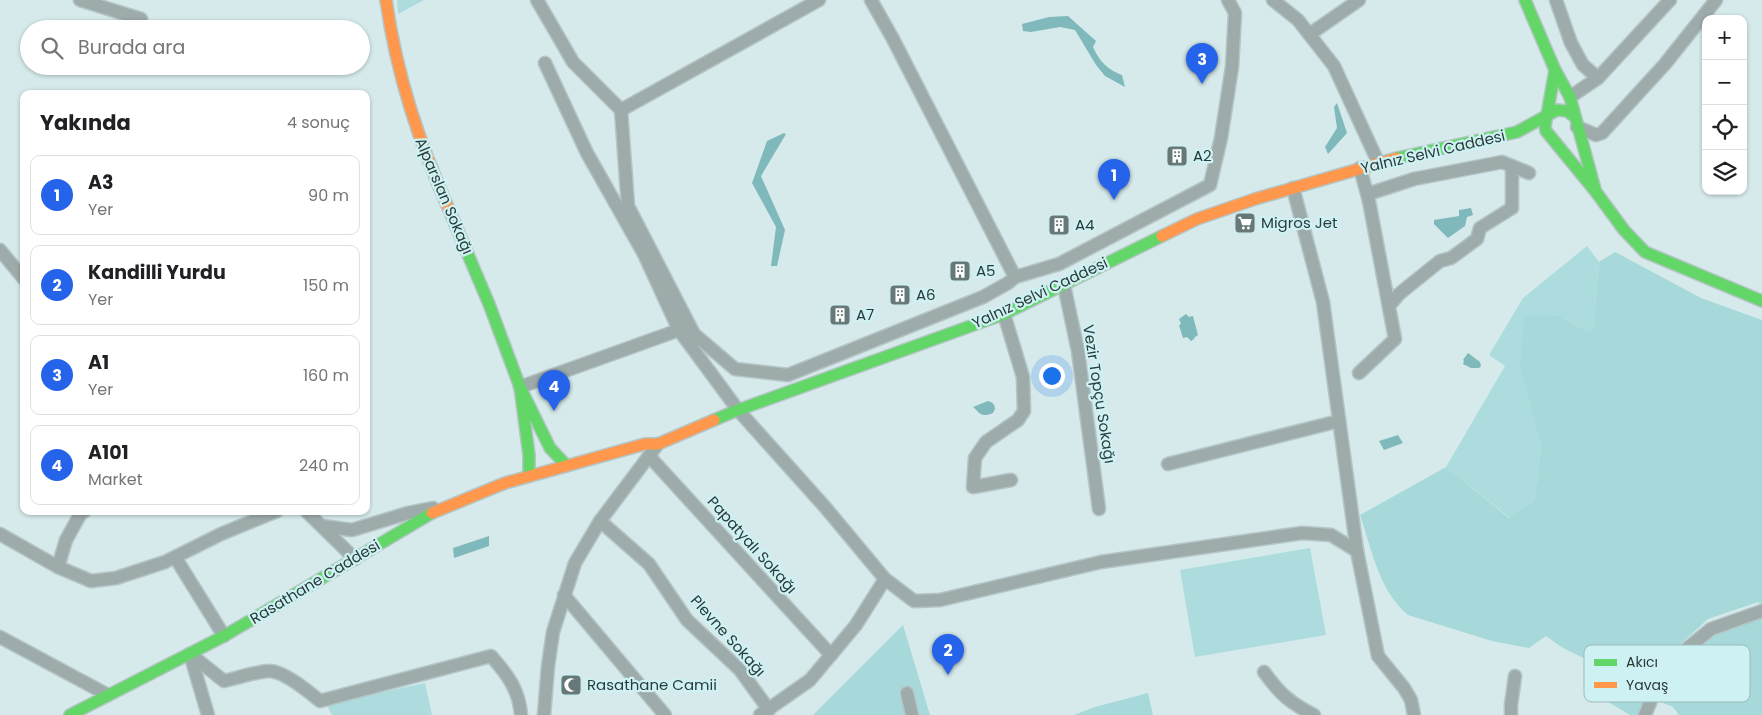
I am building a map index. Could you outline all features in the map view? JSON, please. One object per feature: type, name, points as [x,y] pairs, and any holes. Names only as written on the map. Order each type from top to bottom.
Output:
[{"type":"street","points":[[80,0],[141,19]]},
{"type":"street","name":"Alparslan Sokağı","points":[[386,0],[393,51],[409,111],[431,169],[479,279],[520,387],[550,448],[566,465]]},
{"type":"street","points":[[537,0],[574,62],[621,110],[628,206],[694,334],[735,369],[788,375],[983,297],[1015,277],[1059,264],[1210,185],[1221,138],[1232,66],[1235,13],[1228,0]]},
{"type":"street","points":[[621,110],[819,0]]},
{"type":"street","points":[[871,0],[893,39],[1015,277]]},
{"type":"street","points":[[1273,0],[1298,20],[1334,66],[1378,162]]},
{"type":"street","points":[[1310,34],[1359,0]]},
{"type":"street","points":[[1525,0],[1555,70],[1570,97],[1596,192]]},
{"type":"street","points":[[1556,0],[1571,43],[1583,65],[1598,78]]},
{"type":"street","points":[[1570,97],[1598,78],[1670,0]]},
{"type":"street","points":[[1517,132],[1552,112],[1562,110],[1571,113],[1576,122],[1596,135],[1602,133],[1666,64],[1716,0]]},
{"type":"street","points":[[545,63],[586,153],[644,254],[679,330],[738,410],[825,507],[885,579],[914,601],[940,600],[1101,562],[1302,533],[1330,535],[1357,551]]},
{"type":"street","points":[[1555,70],[1545,126],[1546,131],[1596,192],[1624,230],[1645,252],[1762,301]]},
{"type":"street","points":[[1517,132],[1558,141],[1568,140],[1572,136],[1576,122]]},
{"type":"street","name":"Yalnız Selvi Caddesi","points":[[566,465],[644,444],[658,444],[738,410],[1004,314],[1197,219],[1255,199],[1378,162],[1517,132]]},
{"type":"street","points":[[1368,194],[1414,179],[1502,162],[1529,173]]},
{"type":"street","points":[[1389,306],[1399,294],[1440,261],[1451,258],[1477,239],[1480,228],[1512,208],[1512,166]]},
{"type":"street","points":[[1359,373],[1395,339],[1368,194],[1360,168]]},
{"type":"street","points":[[1293,188],[1323,302],[1357,551],[1378,656],[1404,688],[1411,700],[1414,715]]},
{"type":"street","points":[[0,250],[20,274]]},
{"type":"street","name":"Vezir Topçu Sokağı","points":[[1064,284],[1078,351],[1099,509]]},
{"type":"street","points":[[1004,314],[1023,377],[1024,411],[1018,420],[986,442],[975,458],[973,487],[1011,480]]},
{"type":"street","points":[[520,387],[679,330]]},
{"type":"street","name":"Alparslan Sokağı","points":[[520,387],[529,455],[529,476]]},
{"type":"street","points":[[1168,464],[1339,421]]},
{"type":"street","points":[[544,715],[553,632],[575,563],[600,521],[658,444]]},
{"type":"street","name":"Papatyalı Sokağı","points":[[649,456],[831,655]]},
{"type":"street","name":"Rasathane Caddesi","points":[[70,715],[224,636],[414,522],[443,507],[505,483],[566,465]]},
{"type":"street","points":[[322,526],[338,530],[352,530],[416,511],[443,507]]},
{"type":"street","points":[[58,567],[66,540],[81,515]]},
{"type":"street","points":[[0,534],[58,567],[91,581],[116,578],[165,562],[221,534],[267,515]]},
{"type":"street","points":[[310,515],[355,559]]},
{"type":"street","name":"Plevne Sokağı","points":[[600,521],[650,564],[688,620],[740,670],[764,712]]},
{"type":"street","points":[[175,557],[224,636]]},
{"type":"street","points":[[764,712],[810,680],[856,625],[885,579]]},
{"type":"street","points":[[564,594],[665,715]]},
{"type":"street","points":[[1691,645],[1711,629],[1762,611]]},
{"type":"street","points":[[0,637],[108,695]]},
{"type":"street","points":[[190,654],[208,715]]},
{"type":"street","points":[[190,654],[224,681],[270,671],[284,676],[308,691],[320,702],[491,656],[508,675],[520,701],[521,715]]},
{"type":"street","points":[[1264,672],[1276,689],[1294,705],[1314,715]]},
{"type":"street","points":[[1511,715],[1515,676]]},
{"type":"street","points":[[907,693],[912,715]]},
{"type":"street","points":[[1645,715],[1650,702]]},
{"type":"shaded area","points":[[397,0],[424,0],[398,14]]},
{"type":"shaded area","points":[[1068,16],[1096,41],[1093,47],[1098,57],[1108,68],[1122,75],[1125,87],[1105,76],[1096,65],[1075,30],[1060,27],[1031,32],[1023,31],[1022,24],[1049,17]]},
{"type":"shaded area","points":[[1337,103],[1347,133],[1328,154],[1325,147],[1337,128],[1334,107]]},
{"type":"shaded area","points":[[784,133],[786,134],[761,176],[785,230],[777,266],[771,266],[776,227],[752,183],[767,141]]},
{"type":"shaded area","points":[[1471,208],[1473,215],[1467,217],[1465,226],[1448,238],[1434,224],[1434,220],[1459,216],[1459,210]]},
{"type":"shaded area","points":[[1587,246],[1599,262],[1593,329],[1589,332],[1559,316],[1520,368],[1541,447],[1534,501],[1510,518],[1446,467],[1505,366],[1489,355],[1523,298]]},
{"type":"shaded area","points":[[1615,252],[1701,298],[1762,320],[1762,606],[1758,602],[1708,619],[1679,645],[1584,645],[1584,658],[1563,648],[1546,636],[1529,648],[1492,641],[1408,615],[1398,605],[1383,582],[1360,515],[1446,467],[1509,518],[1534,501],[1541,447],[1520,368],[1524,317],[1559,316],[1589,332],[1593,329],[1599,262]]},
{"type":"shaded area","points":[[1186,314],[1189,317],[1193,316],[1198,335],[1191,341],[1187,337],[1183,338],[1179,325],[1181,324],[1179,319]]},
{"type":"shaded area","points":[[1468,353],[1480,362],[1481,366],[1479,368],[1471,368],[1463,364],[1463,360]]},
{"type":"shaded area","points":[[988,401],[994,406],[993,413],[983,415],[973,407]]},
{"type":"shaded area","points":[[1398,435],[1403,443],[1384,450],[1379,441]]},
{"type":"shaded area","points":[[489,536],[489,546],[454,558],[453,548]]},
{"type":"shaded area","points":[[1310,548],[1326,635],[1195,657],[1180,570]]},
{"type":"shaded area","points":[[1762,618],[1762,715],[1679,715],[1673,707],[1661,702],[1750,702],[1750,645],[1701,645],[1708,638],[1724,630]]},
{"type":"shaded area","points":[[903,625],[930,715],[813,715]]},
{"type":"shaded area","points":[[425,683],[432,715],[332,715],[326,704]]},
{"type":"shaded area","points":[[1148,693],[1153,715],[1074,715],[1095,707]]},
{"type":"shaded area","points":[[1644,702],[1638,715],[1630,715],[1610,703]]},
{"type":"traffic: fast","points":[[1525,0],[1555,70],[1570,97],[1595,189]]},
{"type":"traffic: fast","points":[[1555,70],[1545,126],[1546,131],[1596,192],[1624,230],[1645,252],[1762,301]]},
{"type":"traffic: fast","points":[[1397,158],[1517,132],[1557,110],[1567,111],[1575,117]]},
{"type":"traffic: fast","points":[[450,212],[489,304],[520,387]]},
{"type":"traffic: fast","points":[[714,420],[1004,314],[1162,236]]},
{"type":"traffic: fast","points":[[529,476],[529,455],[520,387],[550,448],[566,465]]},
{"type":"traffic: fast","points":[[70,715],[224,636],[432,513]]},
{"type":"traffic: slow","points":[[386,0],[396,56],[410,109],[428,160],[450,212]]},
{"type":"traffic: slow","points":[[1162,236],[1197,219],[1255,199],[1397,158]]},
{"type":"traffic: slow","points":[[432,513],[505,483],[645,444],[658,444],[714,420]]},
{"type":"place","name":"A1","points":[[1202,84]]},
{"type":"place","name":"A2","points":[[1177,156]]},
{"type":"place","name":"A3","points":[[1114,200]]},
{"type":"place","name":"Migros Jet","points":[[1245,223]]},
{"type":"place","name":"A4","points":[[1059,225]]},
{"type":"place","name":"A5","points":[[960,271]]},
{"type":"place","name":"A6","points":[[900,295]]},
{"type":"place","name":"A7","points":[[840,315]]},
{"type":"place","name":"A101","points":[[554,411]]},
{"type":"place","name":"Kandilli Yurdu","points":[[948,675]]},
{"type":"place","name":"Rasathane Camii","points":[[571,685]]}]
